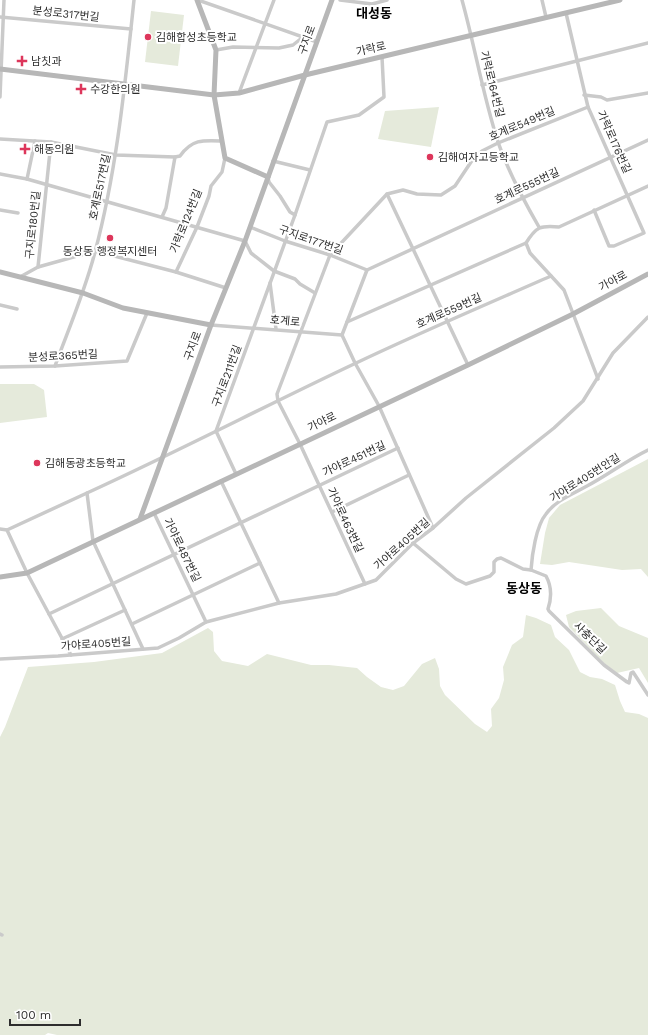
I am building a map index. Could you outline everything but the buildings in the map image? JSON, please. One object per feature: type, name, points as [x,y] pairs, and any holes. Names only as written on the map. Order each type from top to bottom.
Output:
[{"type":"main road","points":[[197,0],[216,50]]},
{"type":"main road","name":"구지로","points":[[140,519],[211,324],[245,241],[332,0]]},
{"type":"main road","name":"가락로","points":[[0,69],[214,95],[239,93],[382,56],[620,0]]},
{"type":"main road","name":"가락로124번길","points":[[216,50],[214,95],[225,158]]},
{"type":"main road","points":[[225,158],[268,177]]},
{"type":"main road","name":"호계로","points":[[0,272],[83,293],[123,308],[211,324]]},
{"type":"main road","name":"가야로","points":[[0,576],[27,573],[378,406],[468,365],[573,314],[648,274]]},
{"type":"street","points":[[0,97],[2,17],[4,0]]},
{"type":"street","points":[[125,83],[134,0]]},
{"type":"street","points":[[197,0],[317,42]]},
{"type":"street","points":[[239,93],[274,0]]},
{"type":"street","points":[[340,0],[372,4],[387,0]]},
{"type":"street","name":"가락로164번길","points":[[462,0],[482,86],[498,143],[522,198],[539,227]]},
{"type":"street","points":[[542,0],[546,17]]},
{"type":"street","name":"가락로176번길","points":[[566,13],[588,107],[644,233],[614,246],[609,246],[594,210]]},
{"type":"street","name":"분성로317번길","points":[[2,17],[131,30]]},
{"type":"street","points":[[216,50],[233,47],[280,48],[293,45],[303,37]]},
{"type":"street","points":[[482,86],[648,43]]},
{"type":"street","name":"구지로211번길","points":[[216,431],[295,215],[327,122],[359,115],[384,97],[382,56]]},
{"type":"street","name":"호계로517번길","points":[[83,293],[95,251],[116,155],[125,83]]},
{"type":"street","name":"가락로176번길","points":[[584,95],[602,97],[607,100],[648,93]]},
{"type":"street","name":"호계로549번길","points":[[387,194],[403,190],[418,194],[441,195],[455,186],[473,159],[482,151],[498,143],[588,107]]},
{"type":"street","points":[[0,139],[51,142],[116,155],[175,157],[180,156],[184,150],[197,141],[222,140]]},
{"type":"street","name":"호계로555번길","points":[[367,270],[648,140]]},
{"type":"street","points":[[27,179],[35,141]]},
{"type":"street","points":[[46,185],[51,142]]},
{"type":"street","points":[[162,217],[166,208],[175,157]]},
{"type":"street","name":"가락로124번길","points":[[176,272],[197,227],[211,186],[222,172],[225,158]]},
{"type":"street","points":[[273,161],[310,170]]},
{"type":"street","name":"구지로180번길","points":[[0,174],[27,179],[245,241]]},
{"type":"street","points":[[268,177],[269,182],[290,212],[295,215]]},
{"type":"street","name":"구지로180번길","points":[[38,267],[46,185]]},
{"type":"street","points":[[347,322],[526,244],[534,231],[539,227],[559,227],[648,186]]},
{"type":"street","points":[[300,444],[278,400],[277,394],[314,293],[330,255],[387,194],[468,365]]},
{"type":"street","points":[[0,210],[18,213]]},
{"type":"street","name":"구지로177번길","points":[[250,227],[285,241],[330,255],[367,270]]},
{"type":"street","points":[[245,241],[251,253],[274,271],[295,279],[314,293]]},
{"type":"street","points":[[526,244],[530,253],[564,290],[598,379]]},
{"type":"street","points":[[20,277],[38,267],[95,251],[176,272],[226,288]]},
{"type":"street","points":[[367,270],[342,335],[378,406]]},
{"type":"street","name":"호계로559번길","points":[[355,363],[551,276]]},
{"type":"street","points":[[270,282],[276,330]]},
{"type":"street","points":[[55,366],[83,293]]},
{"type":"street","points":[[0,305],[17,309]]},
{"type":"street","name":"분성로365번길","points":[[0,367],[55,366],[127,361],[147,313]]},
{"type":"street","name":"가야로405번길","points":[[0,658],[71,655],[158,648],[179,638],[206,622],[278,603],[336,594],[376,580],[413,543],[434,528],[466,498],[554,428],[583,401],[613,353],[648,317]]},
{"type":"street","name":"호계로","points":[[211,324],[342,335]]},
{"type":"street","points":[[0,529],[7,530],[162,459],[355,363]]},
{"type":"street","name":"가야로451번길","points":[[378,406],[434,528]]},
{"type":"street","points":[[216,431],[236,474]]},
{"type":"street","name":"가야로463번길","points":[[300,444],[365,584]]},
{"type":"street","name":"가야로451번길","points":[[319,486],[398,448]]},
{"type":"street","name":"가야로405번안길","points":[[532,570],[537,535],[546,514],[567,497],[648,450]]},
{"type":"street","points":[[332,512],[410,476]]},
{"type":"street","points":[[221,481],[278,603]]},
{"type":"street","name":"가야로463번길","points":[[49,614],[319,486]]},
{"type":"street","points":[[87,493],[93,541],[144,649]]},
{"type":"street","name":"가야로487번길","points":[[154,513],[206,622]]},
{"type":"street","points":[[7,530],[27,573],[71,655]]},
{"type":"street","points":[[413,543],[456,578],[466,584],[490,576],[494,572],[494,562],[501,558],[523,569],[532,570]]},
{"type":"street","points":[[194,595],[260,563]]},
{"type":"street","name":"사충단길","points":[[532,570],[546,576],[551,585],[551,601],[548,609],[549,611],[604,665],[629,683],[631,672],[633,672],[648,695]]},
{"type":"street","name":"가야로487번길","points":[[132,624],[194,595]]},
{"type":"street","points":[[62,639],[125,610]]},
{"type":"shaded area","points":[[151,11],[184,15],[178,66],[145,62]]},
{"type":"shaded area","points":[[439,107],[431,147],[378,139],[385,111]]},
{"type":"shaded area","points":[[0,384],[34,384],[44,390],[47,417],[0,423]]},
{"type":"shaded area","points":[[648,459],[648,577],[641,569],[622,570],[569,562],[552,565],[540,564],[549,518],[560,505]]},
{"type":"shaded area","points":[[601,608],[619,626],[648,638],[648,683],[639,668],[617,673],[604,663],[569,627],[566,615],[576,611]]},
{"type":"shaded area","points":[[526,615],[551,625],[555,637],[569,650],[580,672],[590,677],[602,679],[615,685],[625,712],[639,714],[648,718],[648,1035],[57,1035],[48,1033],[45,1035],[0,1035],[0,737],[28,667],[94,662],[162,653],[208,628],[213,632],[214,651],[222,661],[248,666],[267,654],[311,665],[357,668],[381,687],[393,690],[404,686],[422,664],[435,658],[439,669],[440,686],[445,695],[475,724],[487,732],[492,726],[491,709],[499,698],[504,680],[503,667],[512,645],[523,637]]},
{"type":"place","name":"김해합성초등학교","points":[[148,37]]},
{"type":"place","name":"남칫과","points":[[22,61]]},
{"type":"place","name":"수강한의원","points":[[81,89]]},
{"type":"place","name":"해동의원","points":[[25,149]]},
{"type":"place","name":"김해여자고등학교","points":[[430,157]]},
{"type":"place","name":"동상동 행정복지센터","points":[[110,238]]},
{"type":"place","name":"김해동광초등학교","points":[[37,463]]},
{"type":"district","name":"대성동","points":[[374,13]]},
{"type":"district","name":"동상동","points":[[524,588]]}]
